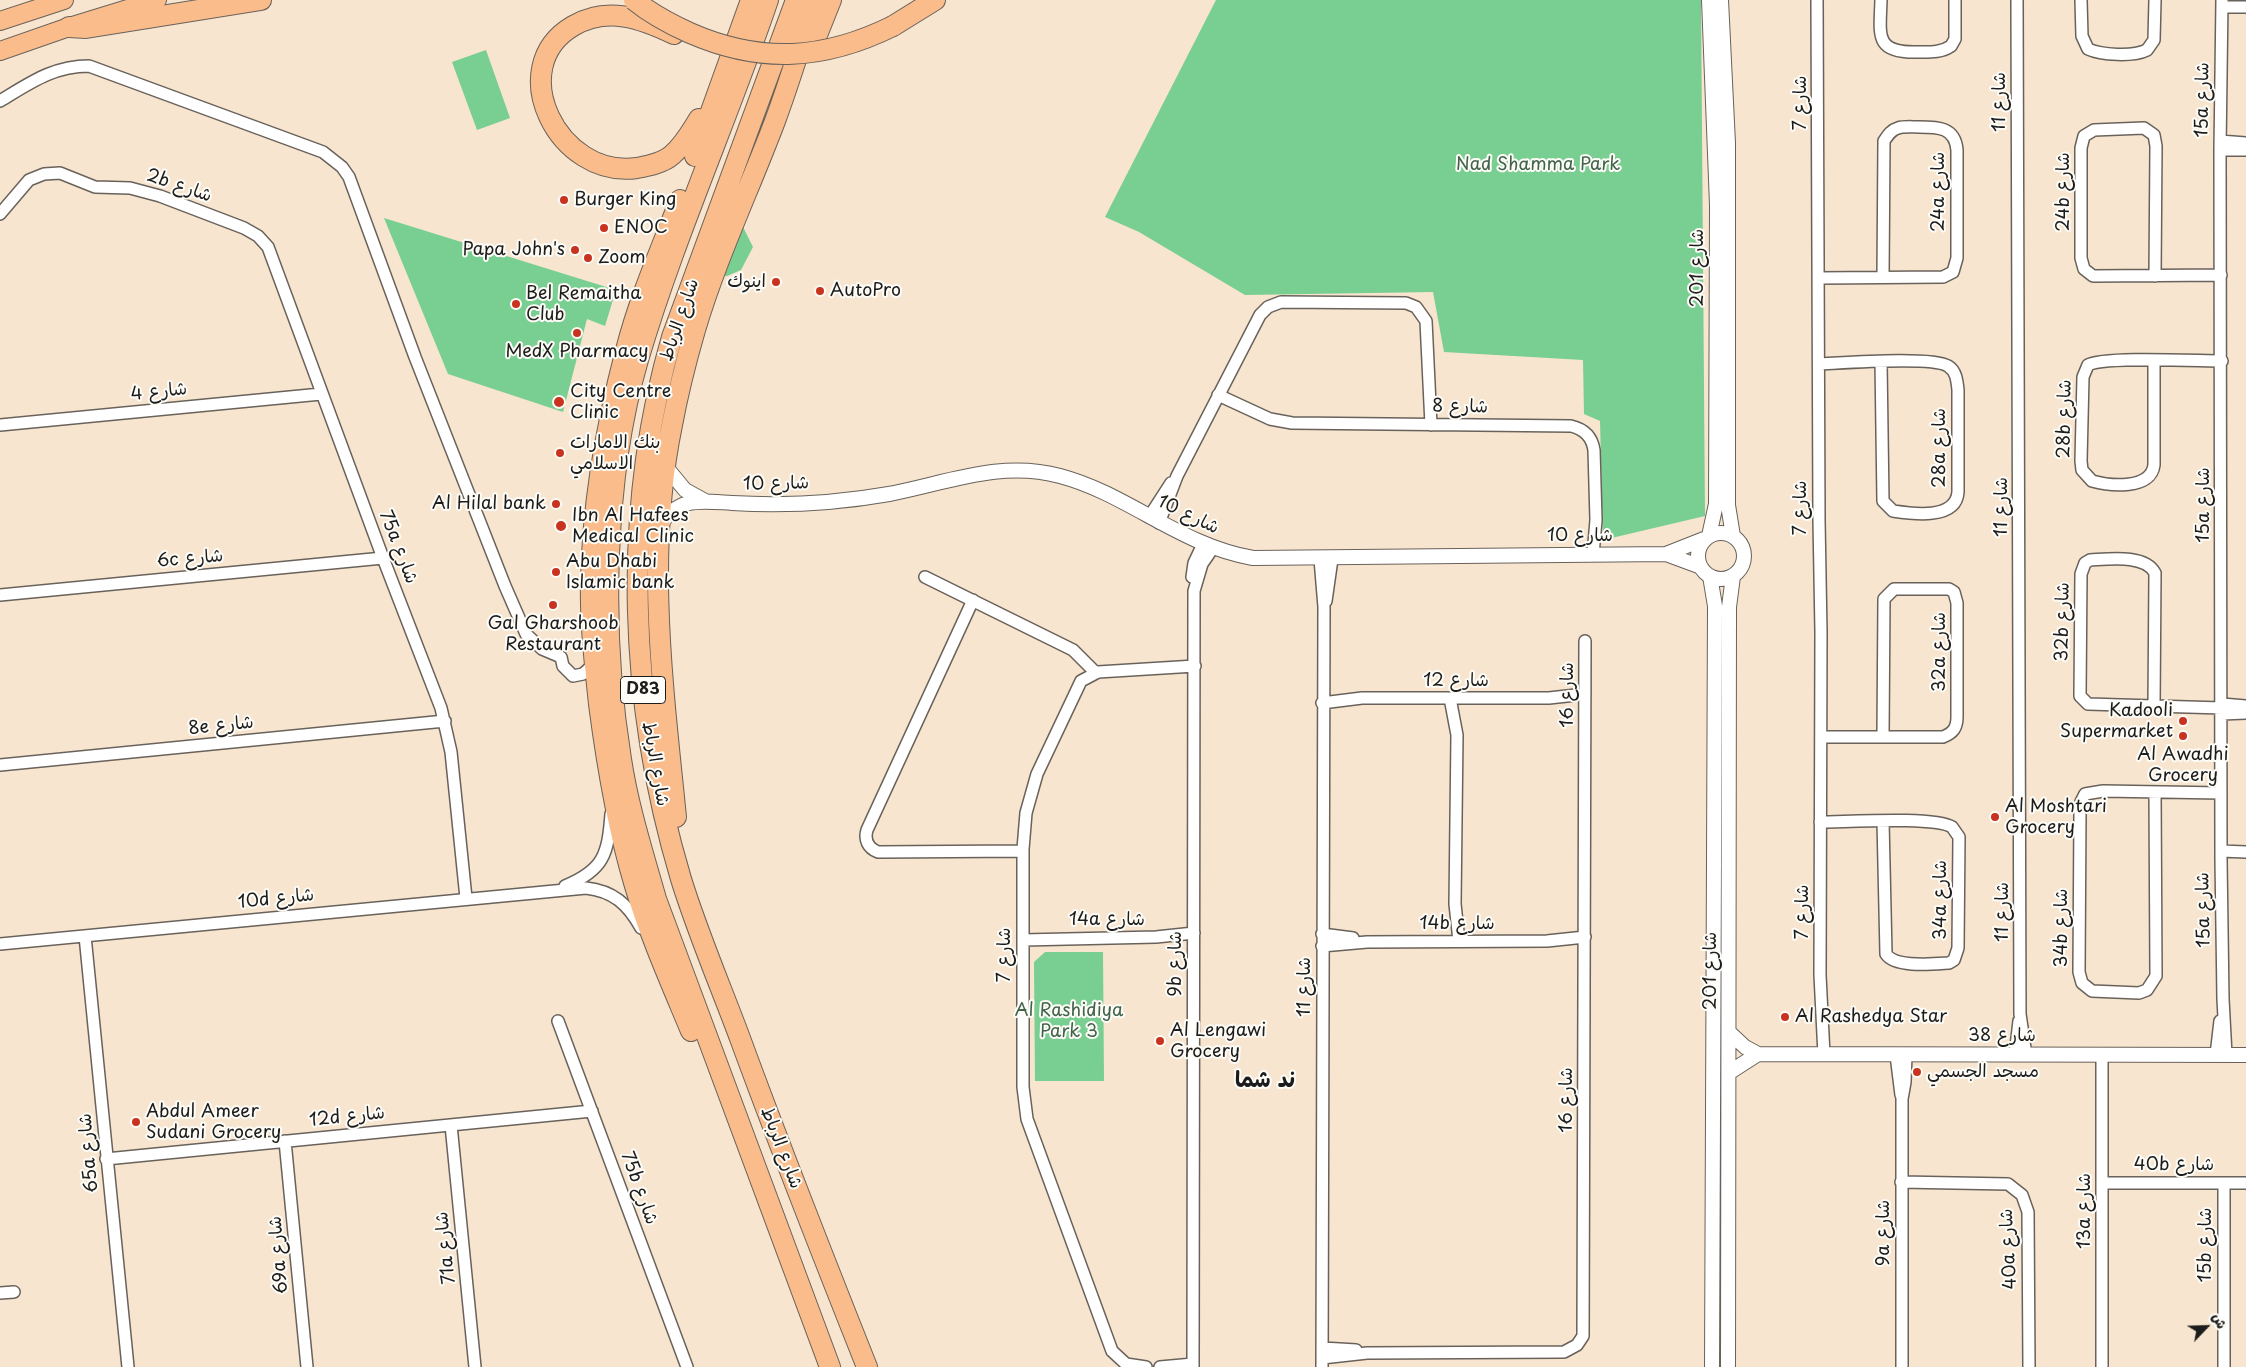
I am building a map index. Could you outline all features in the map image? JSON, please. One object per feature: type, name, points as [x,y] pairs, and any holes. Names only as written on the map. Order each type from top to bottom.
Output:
[{"type":"highway","points":[[69,27],[86,28],[261,0]]},
{"type":"highway","points":[[634,0],[666,22],[700,37],[744,51],[793,54],[842,47],[893,26],[935,0]]},
{"type":"highway","points":[[751,0],[643,297],[627,348],[611,411],[595,520],[591,584],[594,664],[612,796],[635,887],[668,976],[718,1094],[755,1166]]},
{"type":"highway","name":"شارع الرباط","points":[[768,0],[746,65],[710,153],[638,361],[630,391],[615,477],[608,592],[610,654],[621,759],[639,840],[656,899],[830,1367]]},
{"type":"highway","name":"شارع الرباط","points":[[796,0],[672,337],[655,403],[645,464],[639,558],[640,639],[643,688],[658,786],[682,882],[784,1157],[867,1367]]},
{"type":"highway","points":[[682,882],[660,645],[659,528],[672,426],[695,330],[778,112],[816,0]]},
{"type":"highway","points":[[778,112],[797,83],[831,0]]},
{"type":"highway","points":[[700,37],[678,37],[631,16],[608,15],[591,18],[570,27],[552,44],[547,54],[540,80],[545,110],[559,135],[578,153],[599,164],[623,170],[647,166],[671,157],[686,141],[701,115],[719,70],[732,53]]},
{"type":"main road","points":[[0,21],[64,0]]},
{"type":"main road","points":[[0,51],[69,27],[157,0]]},
{"type":"street","name":"شارع 201","points":[[1707,538],[1716,504],[1717,223],[1709,0]]},
{"type":"street","name":"شارع 201","points":[[1722,0],[1728,142],[1728,505],[1734,536]]},
{"type":"street","name":"شارع 7","points":[[1818,0],[1821,1056]]},
{"type":"street","points":[[1881,0],[1881,36],[1888,47],[1902,52],[1938,51],[1951,46],[1955,39],[1955,0]]},
{"type":"street","name":"شارع 11","points":[[2017,0],[2020,1014],[2017,1028],[2020,1055]]},
{"type":"street","points":[[2082,0],[2082,36],[2088,49],[2099,52],[2134,53],[2147,50],[2154,40],[2154,0]]},
{"type":"street","points":[[2222,2],[2246,3]]},
{"type":"street","points":[[2222,2],[2246,7]]},
{"type":"street","name":"15a شارع","points":[[2221,1055],[2218,1030],[2223,1010],[2221,855],[2222,275],[2220,146],[2222,2]]},
{"type":"street","points":[[0,101],[54,70],[71,66],[89,66],[323,152],[342,167],[351,183],[423,378],[505,586],[526,634],[542,648],[561,657],[563,666],[573,676],[583,674],[594,664]]},
{"type":"street","name":"24a شارع","points":[[1820,278],[1943,278],[1953,272],[1956,266],[1957,142],[1952,134],[1945,129],[1899,128],[1890,132],[1884,141],[1883,277]]},
{"type":"street","name":"24b شارع","points":[[2155,276],[2156,146],[2154,135],[2144,128],[2100,129],[2089,132],[2082,142],[2081,148],[2081,258],[2084,269],[2094,276],[2155,276],[2222,275]]},
{"type":"street","points":[[2220,146],[2246,143]]},
{"type":"street","points":[[2220,146],[2246,150]]},
{"type":"street","name":"2b شارع","points":[[0,214],[29,180],[52,173],[68,176],[95,187],[125,188],[150,192],[244,228]]},
{"type":"street","name":"75a شارع","points":[[244,228],[263,241],[272,254],[321,394],[445,721],[452,752],[466,898]]},
{"type":"street","points":[[1154,520],[1260,314],[1268,307],[1281,302],[1406,303],[1416,307],[1426,321],[1428,425]]},
{"type":"street","name":"28b شارع","points":[[2154,361],[2154,465],[2150,476],[2141,483],[2092,481],[2082,470],[2081,461],[2084,370],[2093,362],[2154,361],[2222,361]]},
{"type":"street","name":"28a شارع","points":[[1819,364],[1881,362],[1940,362],[1950,367],[1957,377],[1958,498],[1955,504],[1945,512],[1893,511],[1883,501],[1881,362]]},
{"type":"street","name":"شارع 8","points":[[1220,393],[1245,409],[1270,419],[1292,423],[1571,426],[1580,429],[1591,440],[1594,450],[1598,555]]},
{"type":"street","name":"شارع 4","points":[[0,425],[321,394]]},
{"type":"street","name":"شارع 10","points":[[666,467],[681,487],[705,501]]},
{"type":"street","name":"شارع 10","points":[[659,528],[674,509],[689,502],[764,504],[857,498],[890,494],[972,474],[1013,470],[1045,473],[1074,480],[1208,546],[1253,558],[1326,559],[1666,554],[1707,538]]},
{"type":"street","points":[[1721,532],[1734,536],[1739,540],[1744,552],[1742,566],[1733,576],[1724,579],[1705,572],[1698,553],[1707,538],[1721,532]]},
{"type":"street","name":"9b شارع","points":[[1193,1365],[1194,591],[1208,546]]},
{"type":"street","name":"شارع 10","points":[[1666,554],[1705,572]]},
{"type":"street","name":"6c شارع","points":[[0,595],[383,558]]},
{"type":"street","name":"شارع 11","points":[[1322,1358],[1322,697],[1324,607],[1329,588],[1326,559]]},
{"type":"street","name":"32b شارع","points":[[2154,706],[2155,573],[2152,567],[2142,561],[2090,560],[2085,563],[2081,574],[2080,696],[2088,704],[2154,706],[2222,708],[2246,706]]},
{"type":"street","name":"شارع 201","points":[[1705,572],[1715,606],[1712,1367]]},
{"type":"street","points":[[925,576],[1073,650],[1096,673]]},
{"type":"street","name":"شارع 201","points":[[1728,1367],[1730,1072],[1729,607],[1733,576]]},
{"type":"street","name":"32a شارع","points":[[1821,737],[1883,735],[1943,737],[1950,734],[1955,728],[1958,717],[1957,603],[1954,592],[1949,589],[1894,589],[1888,593],[1884,600],[1883,735]]},
{"type":"street","points":[[973,600],[867,830],[866,838],[871,848],[878,852],[1023,851]]},
{"type":"street","name":"شارع 16","points":[[1322,1358],[1367,1352],[1564,1352],[1573,1349],[1581,1341],[1584,1330],[1585,641]]},
{"type":"street","points":[[1073,650],[1081,663],[1084,678],[1096,673],[1194,670]]},
{"type":"street","name":"شارع 7","points":[[1084,678],[1076,688],[1037,774],[1026,814],[1023,851],[1023,1087],[1029,1129],[1112,1351],[1126,1364],[1146,1367]]},
{"type":"street","name":"شارع 12","points":[[1322,697],[1585,698]]},
{"type":"street","points":[[1455,941],[1456,698]]},
{"type":"street","name":"32b شارع","points":[[2222,708],[2246,713]]},
{"type":"street","name":"8e شارع","points":[[0,766],[445,721]]},
{"type":"street","name":"34b شارع","points":[[2155,792],[2156,976],[2147,990],[2139,993],[2092,991],[2086,988],[2080,978],[2081,802],[2085,794],[2093,792],[2155,792],[2221,792]]},
{"type":"street","name":"10d شارع","points":[[556,889],[588,875],[599,865],[605,856],[610,836],[612,796]]},
{"type":"street","name":"34a شارع","points":[[1820,822],[1883,821],[1939,822],[1946,823],[1956,831],[1959,844],[1958,954],[1949,963],[1900,963],[1894,962],[1886,954],[1883,821]]},
{"type":"street","points":[[2221,855],[2246,852]]},
{"type":"street","points":[[2221,855],[2246,859]]},
{"type":"street","name":"10d شارع","points":[[0,944],[556,889],[596,889],[616,896],[636,919],[668,976]]},
{"type":"street","name":"65a شارع","points":[[85,936],[128,1367]]},
{"type":"street","name":"14a شارع","points":[[1023,936],[1059,938],[1194,938]]},
{"type":"street","name":"14b شارع","points":[[1322,940],[1367,942],[1585,942]]},
{"type":"street","name":"75b شارع","points":[[558,1021],[687,1367]]},
{"type":"street","points":[[1730,1033],[1746,1047],[1758,1054],[1730,1072]]},
{"type":"street","name":"شارع 38","points":[[1758,1054],[1821,1056],[2246,1055]]},
{"type":"street","name":"9a شارع","points":[[1901,1055],[1905,1082],[1902,1099],[1901,1182],[1902,1367]]},
{"type":"street","name":"13a شارع","points":[[2102,1055],[2102,1367]]},
{"type":"street","name":"12d شارع","points":[[106,1158],[592,1111]]},
{"type":"street","name":"71a شارع","points":[[451,1124],[475,1367]]},
{"type":"street","name":"69a شارع","points":[[285,1141],[307,1367]]},
{"type":"street","name":"40a شارع","points":[[1901,1182],[2008,1184],[2022,1196],[2028,1212],[2029,1367]]},
{"type":"street","name":"40b شارع","points":[[2102,1183],[2246,1182]]},
{"type":"street","name":"15b شارع","points":[[2224,1183],[2224,1367]]},
{"type":"street","points":[[0,1293],[14,1292]]},
{"type":"street","points":[[1160,1367],[1193,1365]]},
{"type":"green space","name":"Nad Shamma Park","points":[[1216,0],[1701,0],[1705,516],[1603,540],[1600,421],[1584,414],[1583,360],[1444,352],[1433,292],[1245,295],[1139,232],[1105,217]]},
{"type":"green space","points":[[486,50],[510,118],[477,130],[452,62]]},
{"type":"green space","name":"Bel Remaitha Club","points":[[384,218],[616,290],[605,326],[587,319],[563,412],[448,374]]},
{"type":"green space","points":[[743,227],[753,247],[741,270],[724,276]]},
{"type":"green space","name":"Al Rashidiya Park 3","points":[[1045,952],[1103,952],[1104,1081],[1035,1081],[1034,962]]},
{"type":"place","name":"Burger King","points":[[564,200]]},
{"type":"place","name":"ENOC","points":[[604,228]]},
{"type":"place","name":"Papa John's","points":[[575,250]]},
{"type":"place","name":"Zoom","points":[[588,258]]},
{"type":"place","name":"اينوك","points":[[776,282]]},
{"type":"place","name":"AutoPro","points":[[820,291]]},
{"type":"place","name":"Bel Remaitha Club","points":[[516,304]]},
{"type":"place","name":"MedX Pharmacy","points":[[577,333]]},
{"type":"place","name":"City Centre Clinic","points":[[559,402]]},
{"type":"place","name":"بنك الامارات الاسلامي","points":[[560,453]]},
{"type":"place","name":"Al Hilal bank","points":[[556,504]]},
{"type":"place","name":"Ibn Al Hafees Medical Clinic","points":[[561,526]]},
{"type":"place","name":"Abu Dhabi Islamic bank","points":[[556,572]]},
{"type":"place","name":"Gal Gharshoob Restaurant","points":[[553,605]]},
{"type":"place","name":"Kadooli Supermarket","points":[[2183,721]]},
{"type":"place","name":"Al Awadhi Grocery","points":[[2183,736]]},
{"type":"place","name":"Al Moshtari Grocery","points":[[1995,817]]},
{"type":"place","name":"Al Rashedya Star","points":[[1785,1017]]},
{"type":"place","name":"Al Lengawi Grocery","points":[[1160,1041]]},
{"type":"place","name":"مسجد الجسمي","points":[[1917,1072]]},
{"type":"place","name":"Abdul Ameer Sudani Grocery","points":[[136,1122]]},
{"type":"district","name":"ند شما","points":[[1265,1081]]}]
